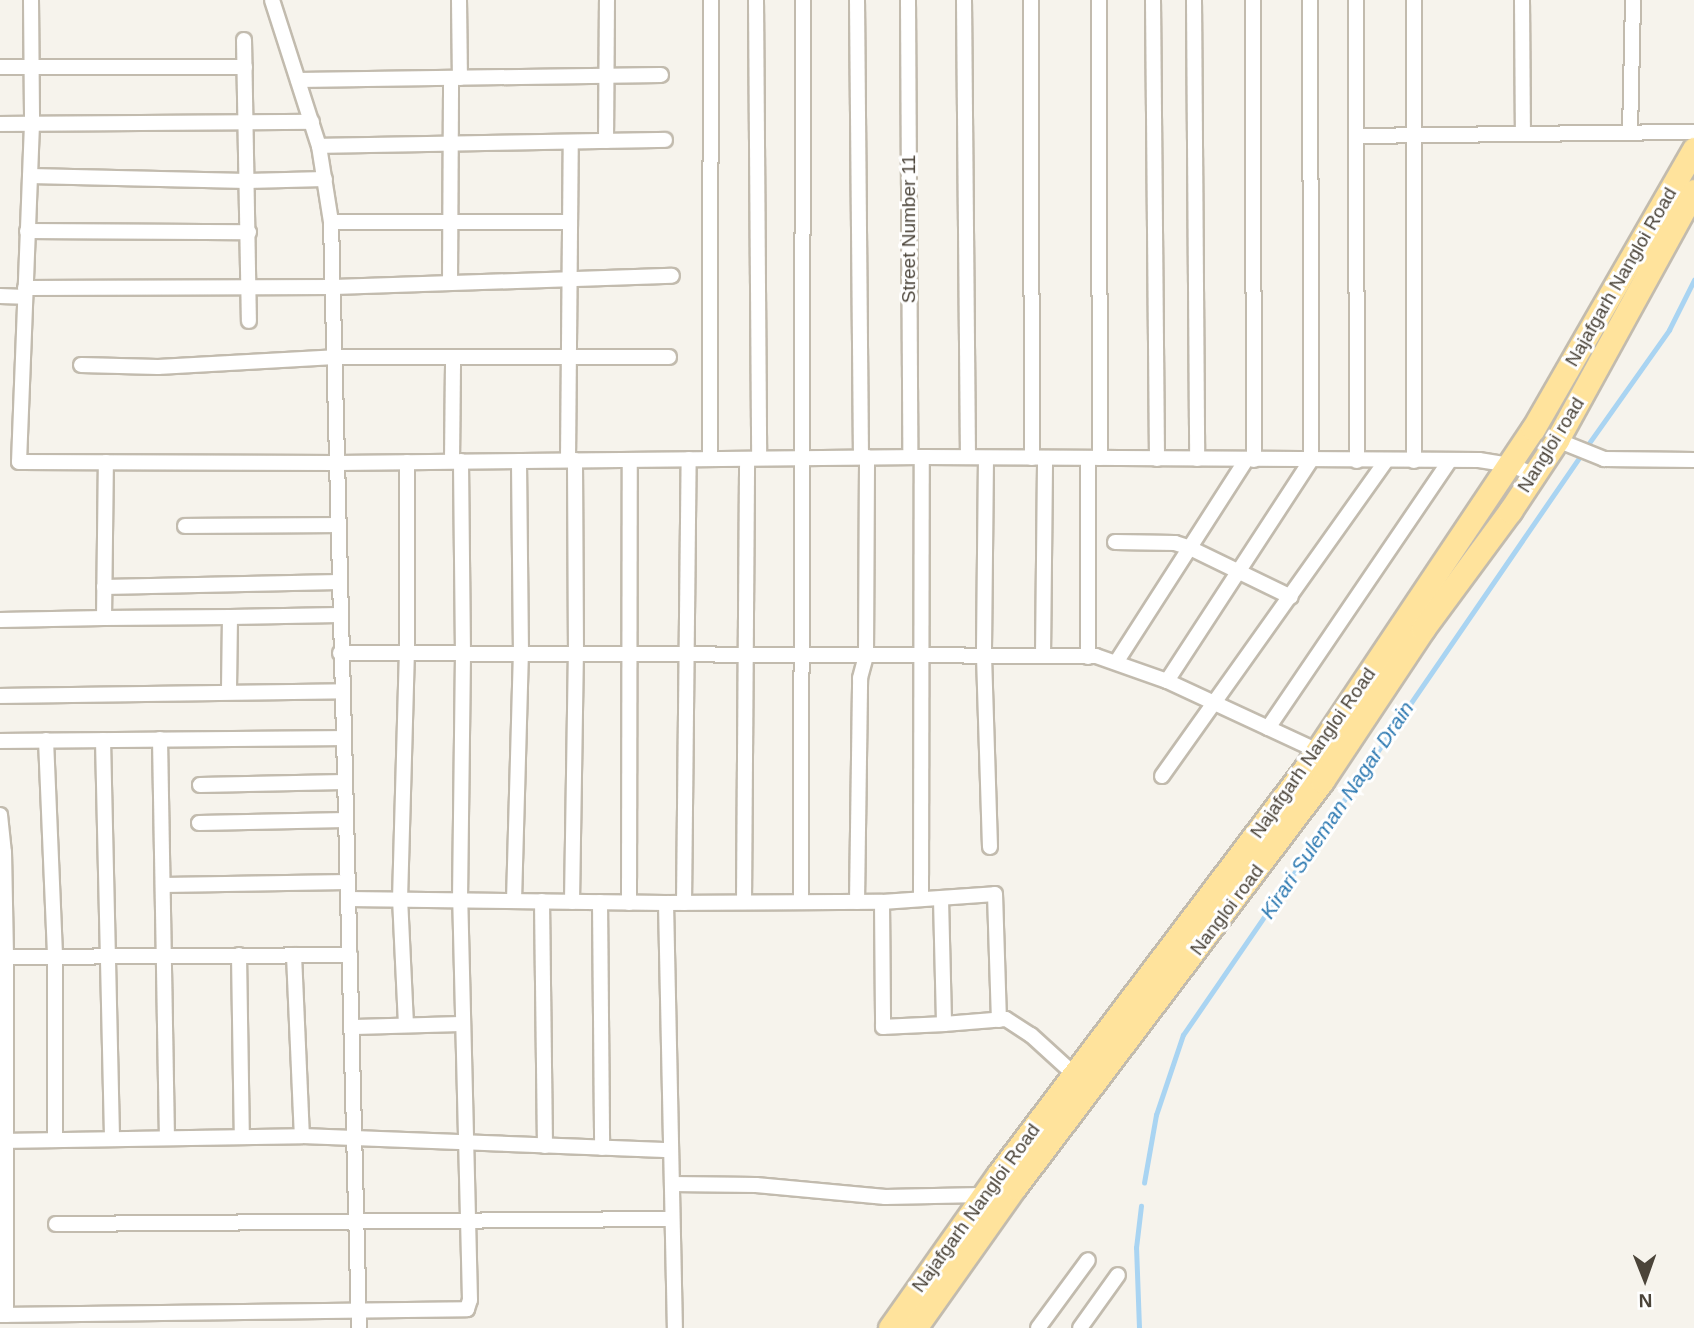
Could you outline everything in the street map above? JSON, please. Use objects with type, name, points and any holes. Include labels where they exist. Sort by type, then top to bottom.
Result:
[{"type":"main road","name":"Najafgarh Nangloi Road","points":[[890,1328],[983,1195],[1318,751],[1510,465],[1694,149]]},
{"type":"main road","name":"Nangloi road","points":[[915,1328],[1015,1187],[1322,781],[1423,629],[1510,511],[1557,440],[1694,191]]},
{"type":"street","points":[[31,0],[32,124],[19,462],[337,463],[864,457],[1449,462],[1479,460],[1510,465],[1534,474]]},
{"type":"street","points":[[272,0],[319,146],[331,222],[338,582],[353,1027],[359,1328]]},
{"type":"street","points":[[450,283],[450,144],[459,0]]},
{"type":"street","points":[[606,141],[607,0]]},
{"type":"street","points":[[710,459],[711,0]]},
{"type":"street","points":[[744,902],[745,655],[753,458],[755,0]]},
{"type":"street","points":[[801,902],[803,0]]},
{"type":"street","points":[[857,0],[866,655],[860,678],[857,902]]},
{"type":"street","name":"Street Number 11","points":[[908,0],[916,457],[923,656],[921,897]]},
{"type":"street","points":[[964,0],[968,457]]},
{"type":"street","points":[[1031,0],[1043,656]]},
{"type":"street","points":[[1088,657],[1094,458],[1099,0]]},
{"type":"street","points":[[1153,0],[1157,459]]},
{"type":"street","points":[[1194,0],[1198,459]]},
{"type":"street","points":[[1117,661],[1250,460],[1253,0]]},
{"type":"street","points":[[1167,681],[1311,460],[1310,0]]},
{"type":"street","points":[[1356,0],[1357,461]]},
{"type":"street","points":[[1414,0],[1414,461]]},
{"type":"street","points":[[1522,0],[1523,134]]},
{"type":"street","points":[[1630,133],[1633,0]]},
{"type":"street","points":[[244,40],[249,321]]},
{"type":"street","points":[[0,67],[245,67]]},
{"type":"street","points":[[298,80],[661,75]]},
{"type":"street","points":[[0,124],[312,122]]},
{"type":"street","points":[[1356,136],[1694,132]]},
{"type":"street","points":[[319,146],[665,140]]},
{"type":"street","points":[[570,142],[571,460],[576,654],[572,902]]},
{"type":"street","points":[[30,176],[247,181],[325,179]]},
{"type":"street","points":[[331,222],[569,222]]},
{"type":"street","points":[[27,231],[248,232]]},
{"type":"street","points":[[0,296],[25,292],[334,287],[672,276]]},
{"type":"street","points":[[81,366],[158,367],[335,357],[669,357]]},
{"type":"street","points":[[0,815],[4,852],[3,1315],[459,1312],[467,1309],[470,1300],[460,900],[463,654],[453,358]]},
{"type":"street","points":[[1557,440],[1604,459],[1694,460]]},
{"type":"street","points":[[986,457],[984,656],[990,847]]},
{"type":"street","points":[[684,903],[688,459]]},
{"type":"street","points":[[629,902],[630,460]]},
{"type":"street","points":[[514,901],[521,654],[519,461]]},
{"type":"street","points":[[1162,776],[1216,704],[1386,461]]},
{"type":"street","points":[[104,618],[106,462]]},
{"type":"street","points":[[406,1025],[400,900],[407,654],[407,462]]},
{"type":"street","points":[[1268,728],[1449,462]]},
{"type":"street","points":[[185,526],[338,525]]},
{"type":"street","points":[[1115,542],[1175,543],[1291,597]]},
{"type":"street","points":[[104,587],[338,582]]},
{"type":"street","points":[[0,620],[339,615]]},
{"type":"street","points":[[229,692],[230,617]]},
{"type":"street","points":[[340,653],[1088,657],[1117,661],[1167,681],[1318,751]]},
{"type":"street","points":[[0,696],[341,691]]},
{"type":"street","points":[[0,741],[343,738]]},
{"type":"street","points":[[160,739],[166,955],[167,1138]]},
{"type":"street","points":[[46,740],[55,956],[55,1140]]},
{"type":"street","points":[[103,740],[112,1139]]},
{"type":"street","points":[[200,785],[344,782]]},
{"type":"street","points":[[199,823],[346,820]]},
{"type":"street","points":[[164,886],[348,882]]},
{"type":"street","points":[[348,899],[666,903],[882,902],[921,897],[941,899],[995,894],[999,1020]]},
{"type":"street","points":[[941,899],[944,1024]]},
{"type":"street","points":[[542,901],[545,1146]]},
{"type":"street","points":[[600,902],[602,1148]]},
{"type":"street","points":[[882,902],[883,1027],[1006,1019],[1031,1035],[1075,1075]]},
{"type":"street","points":[[666,903],[675,1328]]},
{"type":"street","points":[[239,955],[242,1137]]},
{"type":"street","points":[[294,955],[302,1136]]},
{"type":"street","points":[[3,957],[350,955]]},
{"type":"street","points":[[353,1027],[463,1024]]},
{"type":"street","points":[[4,1140],[302,1136],[671,1150]]},
{"type":"street","points":[[672,1184],[756,1185],[885,1197],[983,1195]]},
{"type":"street","points":[[55,1224],[672,1219]]},
{"type":"street","points":[[1038,1328],[1088,1260]]},
{"type":"street","points":[[1080,1328],[1118,1275]]},
{"type":"waterway","name":"Kirari Suleman Nagar Drain","points":[[1587,446],[1669,330],[1694,280]]},
{"type":"waterway","name":"Kirari Suleman Nagar Drain","points":[[1144,1183],[1156,1115],[1183,1035],[1579,458]]},
{"type":"waterway","name":"Kirari Suleman Nagar Drain","points":[[1139,1328],[1136,1248],[1141,1206]]}]
